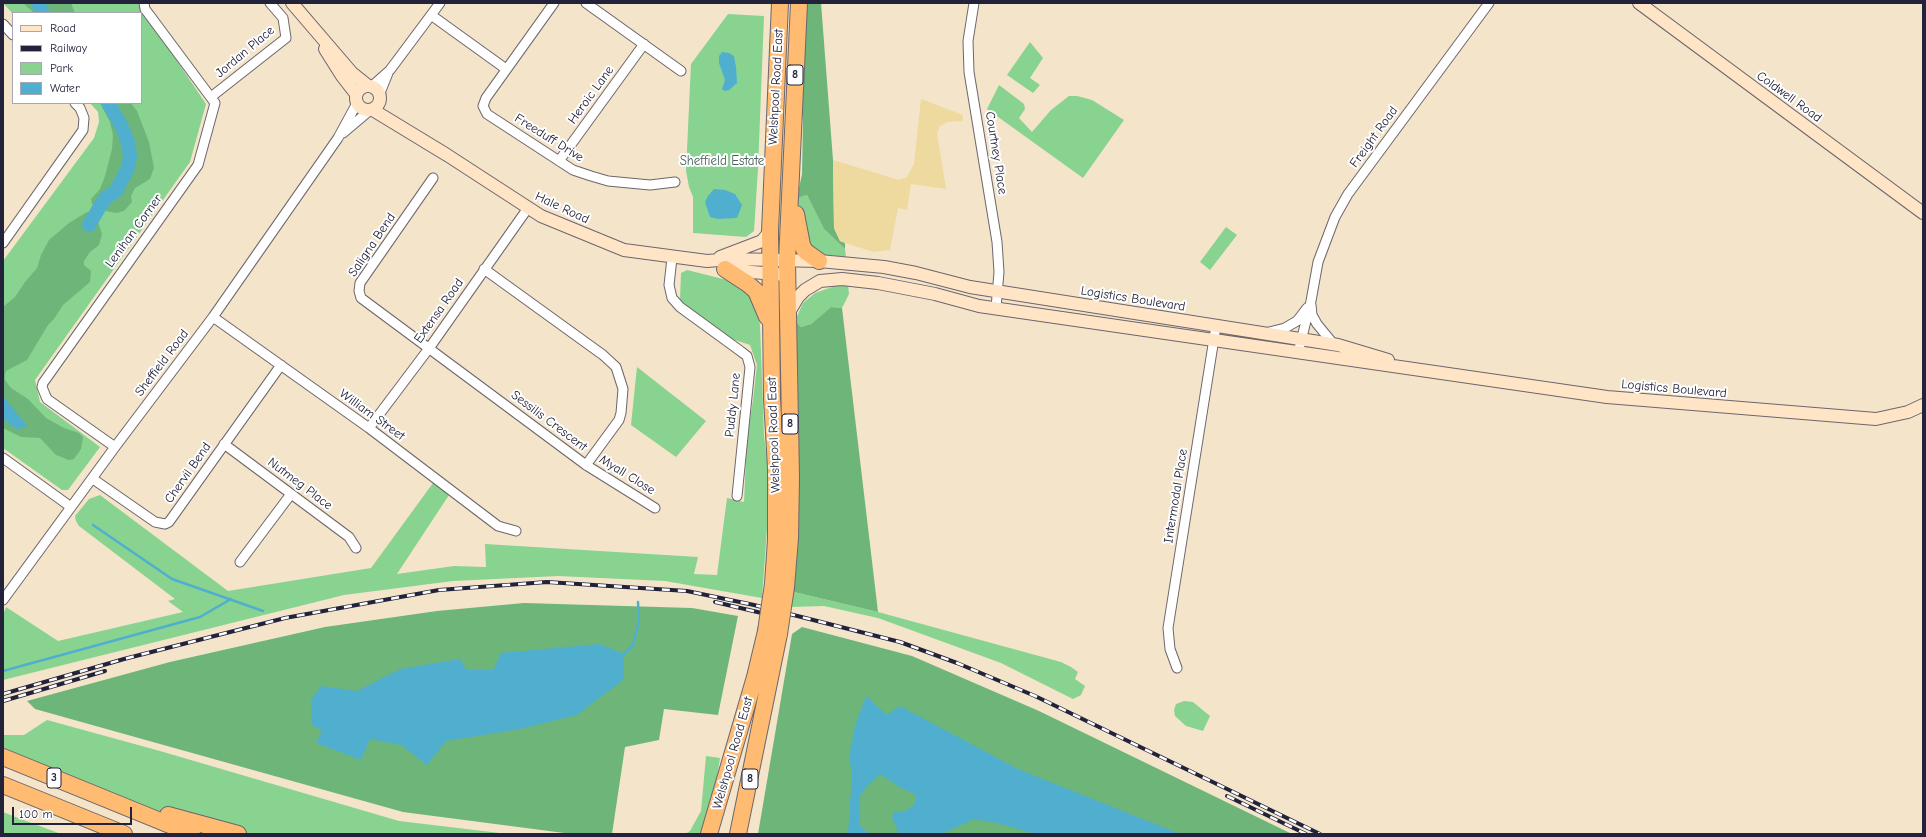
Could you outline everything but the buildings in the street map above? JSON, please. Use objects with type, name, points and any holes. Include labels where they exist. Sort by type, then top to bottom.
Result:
[{"type":"highway","name":"Welshpool Road East","points":[[780,3],[770,231],[772,399],[776,468],[776,539],[780,585]]},
{"type":"highway","name":"Welshpool Road East","points":[[738,834],[780,585],[790,538],[791,477],[787,268],[799,3]]},
{"type":"highway","name":"8","points":[[794,102],[800,122],[796,216],[802,245],[805,251],[819,261]]},
{"type":"highway","points":[[715,264],[748,284],[756,292],[771,330]]},
{"type":"highway","name":"Welshpool Road East","points":[[709,834],[755,677],[773,632]]},
{"type":"highway","name":"3","points":[[3,757],[192,834]]},
{"type":"highway","name":"3","points":[[3,785],[124,834]]},
{"type":"highway","points":[[99,796],[238,834]]},
{"type":"street","points":[[144,3],[145,9],[211,97]]},
{"type":"street","name":"Jordan Place","points":[[211,97],[286,38],[283,18],[270,3]]},
{"type":"street","name":"Hale Road","points":[[292,3],[336,52],[374,98],[401,125],[541,216],[624,250],[672,258],[715,264],[770,268],[787,268],[819,261]]},
{"type":"street","name":"Sheffield Road","points":[[3,600],[115,447],[213,317],[338,138],[374,98],[390,70],[440,3]]},
{"type":"street","points":[[431,15],[506,69],[554,3]]},
{"type":"street","points":[[586,3],[681,71]]},
{"type":"street","name":"Courtney Place","points":[[974,3],[968,41],[969,72],[997,242],[999,272],[996,308]]},
{"type":"street","name":"Freight Road","points":[[1298,353],[1300,339],[1311,301],[1318,262],[1334,217],[1348,194],[1489,3]]},
{"type":"street","name":"Coldwell Road","points":[[1639,3],[1923,213]]},
{"type":"street","name":"Hale Road","points":[[300,13],[357,99]]},
{"type":"street","points":[[3,24],[12,34]]},
{"type":"street","name":"Heroic Lane","points":[[559,161],[644,44]]},
{"type":"street","name":"Freeduff Drive","points":[[506,69],[486,98],[484,106],[487,114],[573,170],[608,181],[650,185],[675,182]]},
{"type":"street","points":[[359,90],[374,98],[362,109],[357,99],[359,90]]},
{"type":"street","name":"Lenihan Corner","points":[[115,447],[47,399],[42,383],[198,164],[215,103],[211,97]]},
{"type":"street","name":"Sheffield Road","points":[[338,138],[357,99]]},
{"type":"street","points":[[4,237],[83,130],[84,118],[80,108],[76,104]]},
{"type":"street","name":"Saligna Bend","points":[[430,347],[364,301],[360,295],[359,287],[362,278],[434,178]]},
{"type":"street","name":"Extensa Road","points":[[369,428],[430,347],[528,208]]},
{"type":"street","points":[[715,264],[732,251],[762,240],[770,231]]},
{"type":"street","name":"Puddy Lane","points":[[672,258],[668,285],[672,298],[680,307],[747,356],[750,367],[737,496]]},
{"type":"street","name":"Logistics Boulevard","points":[[819,261],[902,270],[970,287],[1336,344],[1423,370]]},
{"type":"street","name":"Sessilis Crescent","points":[[430,347],[586,465],[619,420],[623,389],[616,367],[603,355],[484,269]]},
{"type":"street","name":"Logistics Boulevard","points":[[787,316],[792,306],[805,290],[820,281],[842,279],[878,283],[935,294],[979,306],[1607,397],[1862,419],[1889,417],[1908,412],[1923,405]]},
{"type":"street","name":"Freight Road","points":[[1255,332],[1270,332],[1285,328],[1297,321],[1311,301]]},
{"type":"street","name":"Freight Road","points":[[1311,301],[1312,315],[1317,324],[1331,341],[1336,344]]},
{"type":"street","name":"William Street","points":[[213,317],[369,428],[498,526],[516,531]]},
{"type":"street","name":"Intermodal Place","points":[[1176,668],[1170,649],[1168,628],[1216,326]]},
{"type":"street","name":"Chervil Bend","points":[[93,479],[155,522],[164,524],[169,522],[281,365]]},
{"type":"street","name":"Nutmeg Place","points":[[224,444],[352,539],[356,548]]},
{"type":"street","points":[[3,458],[71,507]]},
{"type":"street","name":"Myall Close","points":[[586,465],[655,508]]},
{"type":"street","points":[[240,562],[292,494]]},
{"type":"green space","points":[[3,3],[138,3],[206,104],[190,162],[35,380],[40,402],[100,447],[68,490],[62,490],[3,448],[3,261],[94,138],[99,122],[98,112],[91,104],[142,104],[142,12],[12,13]]},
{"type":"green space","points":[[23,3],[71,3],[75,12],[33,12]]},
{"type":"green space","points":[[806,3],[821,3],[833,160],[834,228],[840,241],[845,243],[845,249],[824,229],[807,195],[797,198],[802,174],[803,120],[798,91]]},
{"type":"green space","name":"Sheffield Estate","points":[[728,14],[764,16],[754,231],[746,237],[693,233],[693,197],[689,187],[686,171],[691,64]]},
{"type":"green space","points":[[1030,42],[1043,58],[1030,78],[1040,85],[1033,93],[1007,75]]},
{"type":"green space","points":[[999,85],[1024,104],[1025,109],[1019,118],[1032,132],[1051,110],[1069,96],[1077,96],[1092,100],[1124,120],[1083,178],[987,109]]},
{"type":"green space","points":[[101,104],[132,104],[137,111],[149,142],[154,168],[150,179],[135,188],[131,196],[132,202],[124,211],[116,213],[96,209],[92,204],[91,199],[100,189],[112,149],[113,135],[110,122]]},
{"type":"green space","points":[[807,195],[824,229],[845,249],[846,257],[818,254],[809,248],[802,232],[797,198]]},
{"type":"green space","points":[[87,212],[91,212],[96,216],[102,234],[99,245],[90,252],[84,261],[84,265],[91,271],[90,282],[63,305],[48,325],[27,360],[6,371],[5,375],[5,380],[11,388],[28,399],[46,418],[64,428],[79,433],[83,437],[81,449],[74,459],[69,460],[56,455],[40,438],[21,437],[3,428],[3,307],[15,297],[37,268],[41,255],[49,240],[69,223]]},
{"type":"green space","points":[[1226,227],[1237,235],[1210,270],[1200,262]]},
{"type":"green space","points":[[687,270],[731,281],[754,300],[760,325],[764,435],[770,487],[762,598],[665,581],[558,576],[453,581],[344,595],[3,680],[3,615],[6,607],[58,641],[183,612],[168,601],[175,599],[79,526],[75,516],[89,499],[100,495],[228,591],[371,568],[433,483],[449,495],[397,574],[454,566],[486,567],[485,544],[698,557],[694,574],[717,575],[727,498],[744,502],[747,438],[757,365],[750,345],[729,338],[687,308],[680,300],[681,273]]},
{"type":"green space","points":[[848,285],[849,294],[842,308],[831,307],[811,324],[801,327],[795,321],[803,303],[815,293],[835,286]]},
{"type":"green space","points":[[831,307],[842,308],[878,612],[794,592],[792,375],[795,321],[801,327],[811,324]]},
{"type":"green space","points":[[637,367],[706,421],[676,457],[631,425]]},
{"type":"green space","points":[[794,592],[878,612],[1061,662],[1078,672],[1075,679],[1085,686],[1081,695],[1073,699],[1001,663],[878,618],[824,606],[791,607]]},
{"type":"green space","points":[[524,603],[692,608],[738,616],[718,715],[664,709],[659,740],[625,747],[612,834],[572,834],[403,812],[35,709],[27,701],[170,662],[325,627],[437,611]]},
{"type":"green space","points":[[802,627],[912,656],[1039,711],[1292,834],[758,834],[792,634]]},
{"type":"green space","points":[[1184,701],[1193,702],[1210,716],[1203,731],[1186,726],[1175,716],[1174,710],[1176,704]]},
{"type":"green space","points":[[47,720],[160,751],[399,821],[508,834],[238,834],[99,796],[3,757],[3,735],[24,735]]},
{"type":"green space","points":[[706,756],[720,758],[708,834],[685,834],[690,831],[701,811]]},
{"type":"green space","points":[[3,812],[13,816],[61,834],[3,834]]},
{"type":"sand","points":[[921,99],[963,115],[963,121],[948,122],[940,126],[937,133],[946,189],[911,184],[907,210],[898,208],[890,250],[873,252],[840,241],[834,228],[833,160],[899,180],[907,177],[914,164]]},
{"type":"water","points":[[722,52],[729,53],[734,56],[736,67],[737,83],[729,90],[725,91],[722,89],[725,80],[719,63],[719,56]]},
{"type":"water","points":[[714,189],[725,190],[735,194],[742,205],[737,218],[718,219],[710,217],[705,202]]},
{"type":"water","points":[[3,396],[28,427],[16,429],[3,419]]},
{"type":"water","points":[[599,644],[624,654],[624,679],[577,715],[520,729],[446,741],[427,765],[401,745],[370,739],[361,760],[316,743],[322,731],[311,724],[311,700],[321,686],[357,691],[400,669],[460,659],[467,670],[493,670],[501,653]]},
{"type":"water","points":[[866,696],[887,715],[900,706],[1018,769],[1180,834],[1036,834],[997,823],[974,819],[942,834],[899,834],[892,817],[895,811],[903,812],[913,806],[916,798],[915,794],[901,788],[880,774],[866,787],[860,796],[859,820],[861,827],[869,834],[848,834],[852,774],[849,756],[855,726]]},
{"type":"waterway","points":[[38,3],[42,12]]},
{"type":"waterway","points":[[89,225],[102,203],[107,197],[116,191],[128,168],[130,156],[128,142],[121,125],[109,104]]},
{"type":"waterway","points":[[93,525],[172,579],[263,611]]},
{"type":"waterway","points":[[3,671],[200,617],[231,599]]},
{"type":"waterway","points":[[624,654],[633,645],[639,621],[638,602]]},
{"type":"railway","points":[[3,694],[124,659],[285,618],[439,590],[547,582],[687,591],[754,605],[900,642],[957,663],[1035,696],[1320,834]]},
{"type":"railway","points":[[715,602],[787,619]]},
{"type":"railway","points":[[3,701],[105,671]]},
{"type":"railway","points":[[1227,796],[1306,834]]}]
